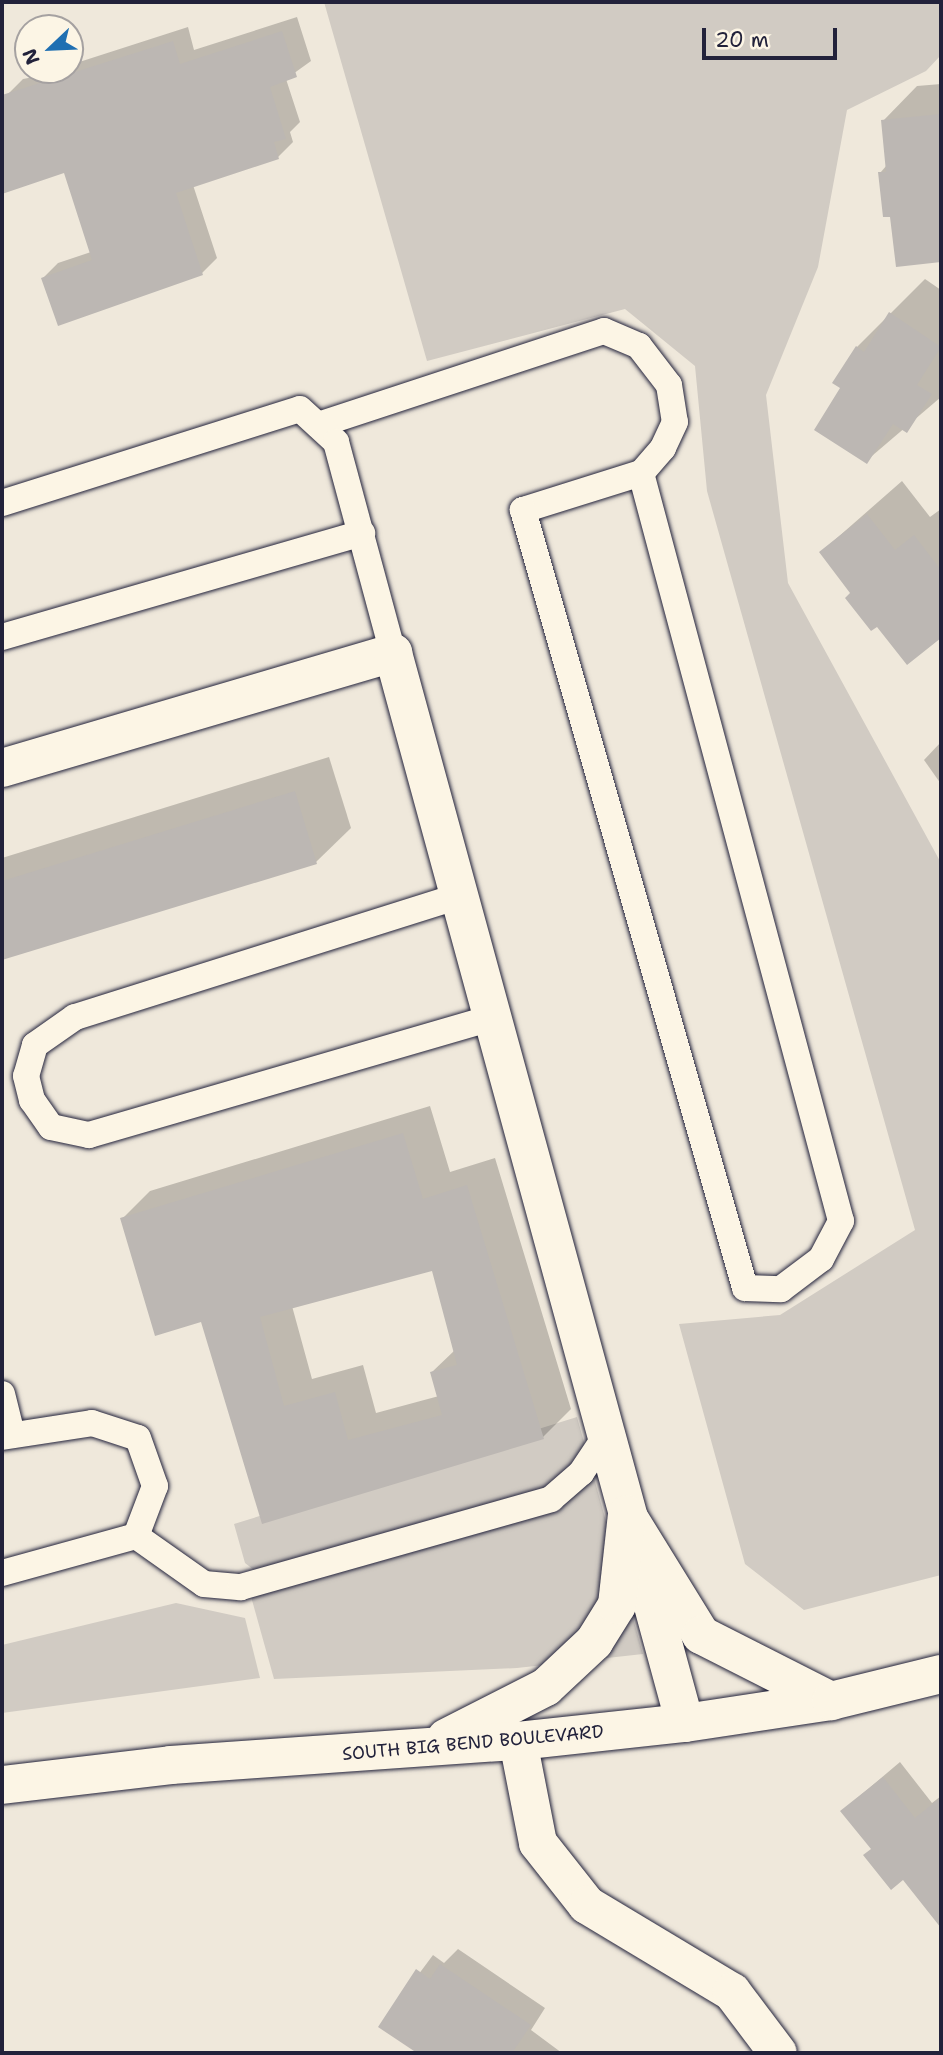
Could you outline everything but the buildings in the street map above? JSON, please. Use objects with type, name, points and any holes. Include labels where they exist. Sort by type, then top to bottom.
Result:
[{"type":"street","points":[[2,768],[393,653],[685,1723]]},
{"type":"street","points":[[627,1515],[701,1635],[831,1702]]},
{"type":"street","points":[[426,1748],[546,1687],[594,1642],[617,1605],[627,1515]]},
{"type":"street","name":"SOUTH BIG BEND BOULEVARD","points":[[2,1785],[171,1765],[518,1741],[685,1723],[831,1702],[941,1674]]},
{"type":"street","points":[[518,1741],[537,1843],[587,1905],[732,1992],[778,2053]]},
{"type":"lane","points":[[318,425],[604,331],[639,346],[669,385],[675,422],[663,448],[641,473],[523,510],[745,1288],[781,1289],[821,1259],[841,1221],[641,473]]},
{"type":"lane","points":[[2,503],[300,409],[336,442],[393,653]]},
{"type":"lane","points":[[2,637],[362,533]]},
{"type":"lane","points":[[459,896],[75,1017],[35,1045],[26,1076],[32,1100],[51,1127],[89,1135],[493,1018]]},
{"type":"lane","points":[[2,1394],[7,1435],[92,1423],[138,1438],[155,1486],[136,1536]]},
{"type":"lane","points":[[136,1536],[204,1584],[241,1587],[551,1499],[581,1474],[605,1437]]},
{"type":"lane","points":[[2,1573],[136,1536]]},
{"type":"shaded area","points":[[324,2],[941,2],[941,55],[926,71],[847,110],[818,267],[766,395],[788,583],[941,863],[941,1575],[804,1610],[745,1564],[679,1324],[780,1315],[915,1230],[707,491],[695,366],[625,309],[427,361]]},
{"type":"shaded area","points":[[577,1417],[643,1654],[517,1668],[274,1679],[250,1593],[254,1570],[245,1563],[234,1524]]},
{"type":"shaded area","points":[[176,1603],[245,1618],[260,1678],[2,1713],[2,1645]]}]
